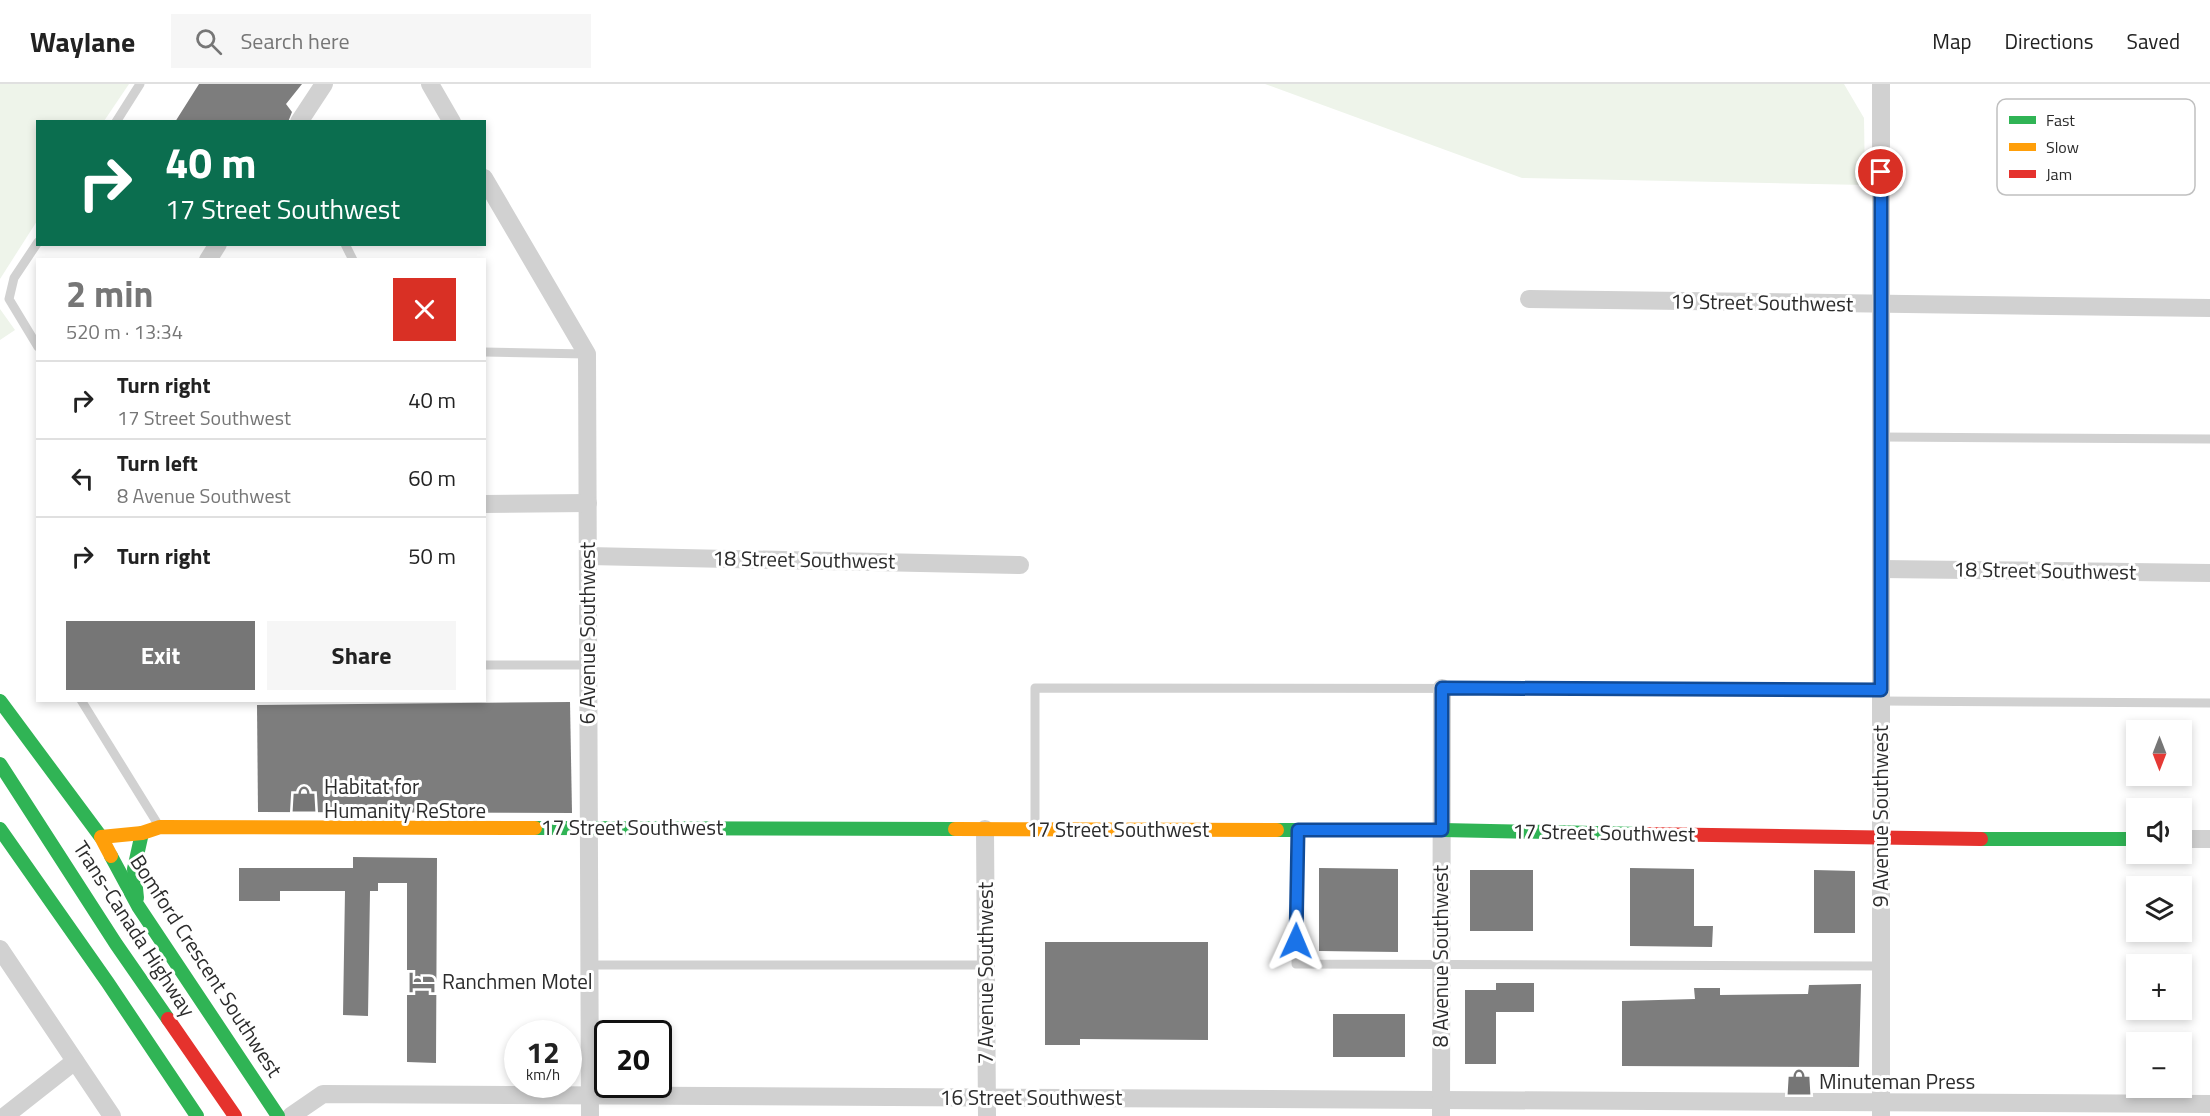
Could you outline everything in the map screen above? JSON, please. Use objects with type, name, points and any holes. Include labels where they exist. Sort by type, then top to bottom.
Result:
[{"type":"main road","name":"Bomford Crescent Southwest","points":[[0,700],[101,837],[138,906],[278,1116]]},
{"type":"main road","name":"Trans-Canada Highway","points":[[0,764],[116,944],[235,1116]]},
{"type":"main road","name":"17 Street Southwest","points":[[101,837],[142,833],[160,828],[589,828],[1442,830],[1882,839],[2126,839]]},
{"type":"main road","points":[[0,829],[108,983],[197,1116]]},
{"type":"main road","points":[[138,906],[134,869],[142,833]]},
{"type":"street","points":[[300,120],[324,84]]},
{"type":"street","points":[[430,84],[451,120]]},
{"type":"street","name":"9 Avenue Southwest","points":[[1881,84],[1881,1109]]},
{"type":"street","name":"6 Avenue Southwest","points":[[486,181],[587,354],[590,1116]]},
{"type":"street","name":"19 Street Southwest","points":[[1529,300],[2210,308]]},
{"type":"street","points":[[486,504],[588,503]]},
{"type":"street","name":"18 Street Southwest","points":[[588,556],[1020,565]]},
{"type":"street","name":"18 Street Southwest","points":[[1881,569],[2210,573]]},
{"type":"street","name":"8 Avenue Southwest","points":[[1441,1108],[1442,688]]},
{"type":"street","name":"7 Avenue Southwest","points":[[985,829],[987,1107]]},
{"type":"street","points":[[2192,839],[2210,839]]},
{"type":"street","points":[[0,949],[112,1116]]},
{"type":"street","points":[[5,1116],[75,1061]]},
{"type":"street","name":"16 Street Southwest","points":[[291,1116],[322,1094],[590,1096],[987,1107],[1881,1109],[2210,1104]]},
{"type":"lane","points":[[117,120],[140,84]]},
{"type":"lane","points":[[36,245],[14,278],[9,300],[36,344]]},
{"type":"lane","points":[[486,352],[587,354]]},
{"type":"lane","points":[[1881,437],[2210,439]]},
{"type":"lane","points":[[486,665],[588,665]]},
{"type":"lane","points":[[1035,830],[1035,688],[1442,688],[2210,703]]},
{"type":"lane","name":"Bomford Crescent Southwest","points":[[82,702],[160,828]]},
{"type":"lane","points":[[1298,830],[1296,964],[1881,966]]},
{"type":"lane","points":[[590,966],[986,966]]},
{"type":"shaded area","points":[[0,84],[129,84],[105,120],[36,120],[36,223],[0,279]]},
{"type":"shaded area","points":[[1265,84],[1844,84],[1864,118],[1865,185],[1522,178]]},
{"type":"shaded area","points":[[0,309],[15,330],[0,340]]},
{"type":"building","points":[[199,84],[302,84],[286,104],[292,112],[289,120],[176,120]]},
{"type":"building","points":[[570,702],[572,813],[258,812],[257,705]]},
{"type":"building","name":"Ranchmen Motel","points":[[353,857],[437,858],[436,1063],[407,1062],[407,883],[378,883],[378,891],[370,891],[368,1016],[343,1015],[345,891],[280,891],[280,901],[239,901],[239,868],[353,868]]},
{"type":"building","points":[[1319,868],[1398,869],[1398,952],[1319,951]]},
{"type":"building","points":[[1630,868],[1694,869],[1694,926],[1713,926],[1712,947],[1630,946]]},
{"type":"building","points":[[1470,870],[1533,870],[1533,931],[1470,931]]},
{"type":"building","points":[[1814,870],[1855,871],[1855,933],[1814,933]]},
{"type":"building","points":[[1045,942],[1208,942],[1208,1040],[1080,1039],[1080,1045],[1045,1045]]},
{"type":"building","points":[[1496,983],[1534,983],[1534,1012],[1496,1012],[1496,1064],[1465,1064],[1465,990],[1496,990]]},
{"type":"building","points":[[1861,984],[1859,1067],[1622,1066],[1622,1001],[1695,999],[1694,988],[1720,988],[1720,995],[1808,994],[1809,985]]},
{"type":"building","points":[[1333,1014],[1405,1014],[1405,1057],[1333,1057]]},
{"type":"traffic: fast","points":[[0,701],[101,837]]},
{"type":"traffic: fast","points":[[0,764],[116,944],[168,1019]]},
{"type":"traffic: fast","points":[[535,828],[955,829]]},
{"type":"traffic: fast","points":[[0,829],[108,983],[197,1116]]},
{"type":"traffic: fast","points":[[1277,830],[1644,834]]},
{"type":"traffic: fast","points":[[137,898],[134,869],[142,833]]},
{"type":"traffic: fast","points":[[1981,839],[2126,839]]},
{"type":"traffic: fast","points":[[111,856],[138,906],[278,1116]]},
{"type":"traffic: slow","points":[[111,856],[101,837],[142,833],[160,827],[535,828]]},
{"type":"traffic: slow","points":[[955,829],[1277,830]]},
{"type":"traffic: jam","points":[[1644,834],[1981,839]]},
{"type":"traffic: jam","points":[[168,1019],[235,1116]]},
{"type":"place","name":"Habitat for Humanity ReStore","points":[[304,799]]},
{"type":"place","name":"Ranchmen Motel","points":[[422,982]]},
{"type":"place","name":"Minuteman Press","points":[[1799,1082]]},
{"type":"route","points":[[1296,941],[1298,830],[1442,830],[1442,688],[1881,690],[1881,172]]}]
